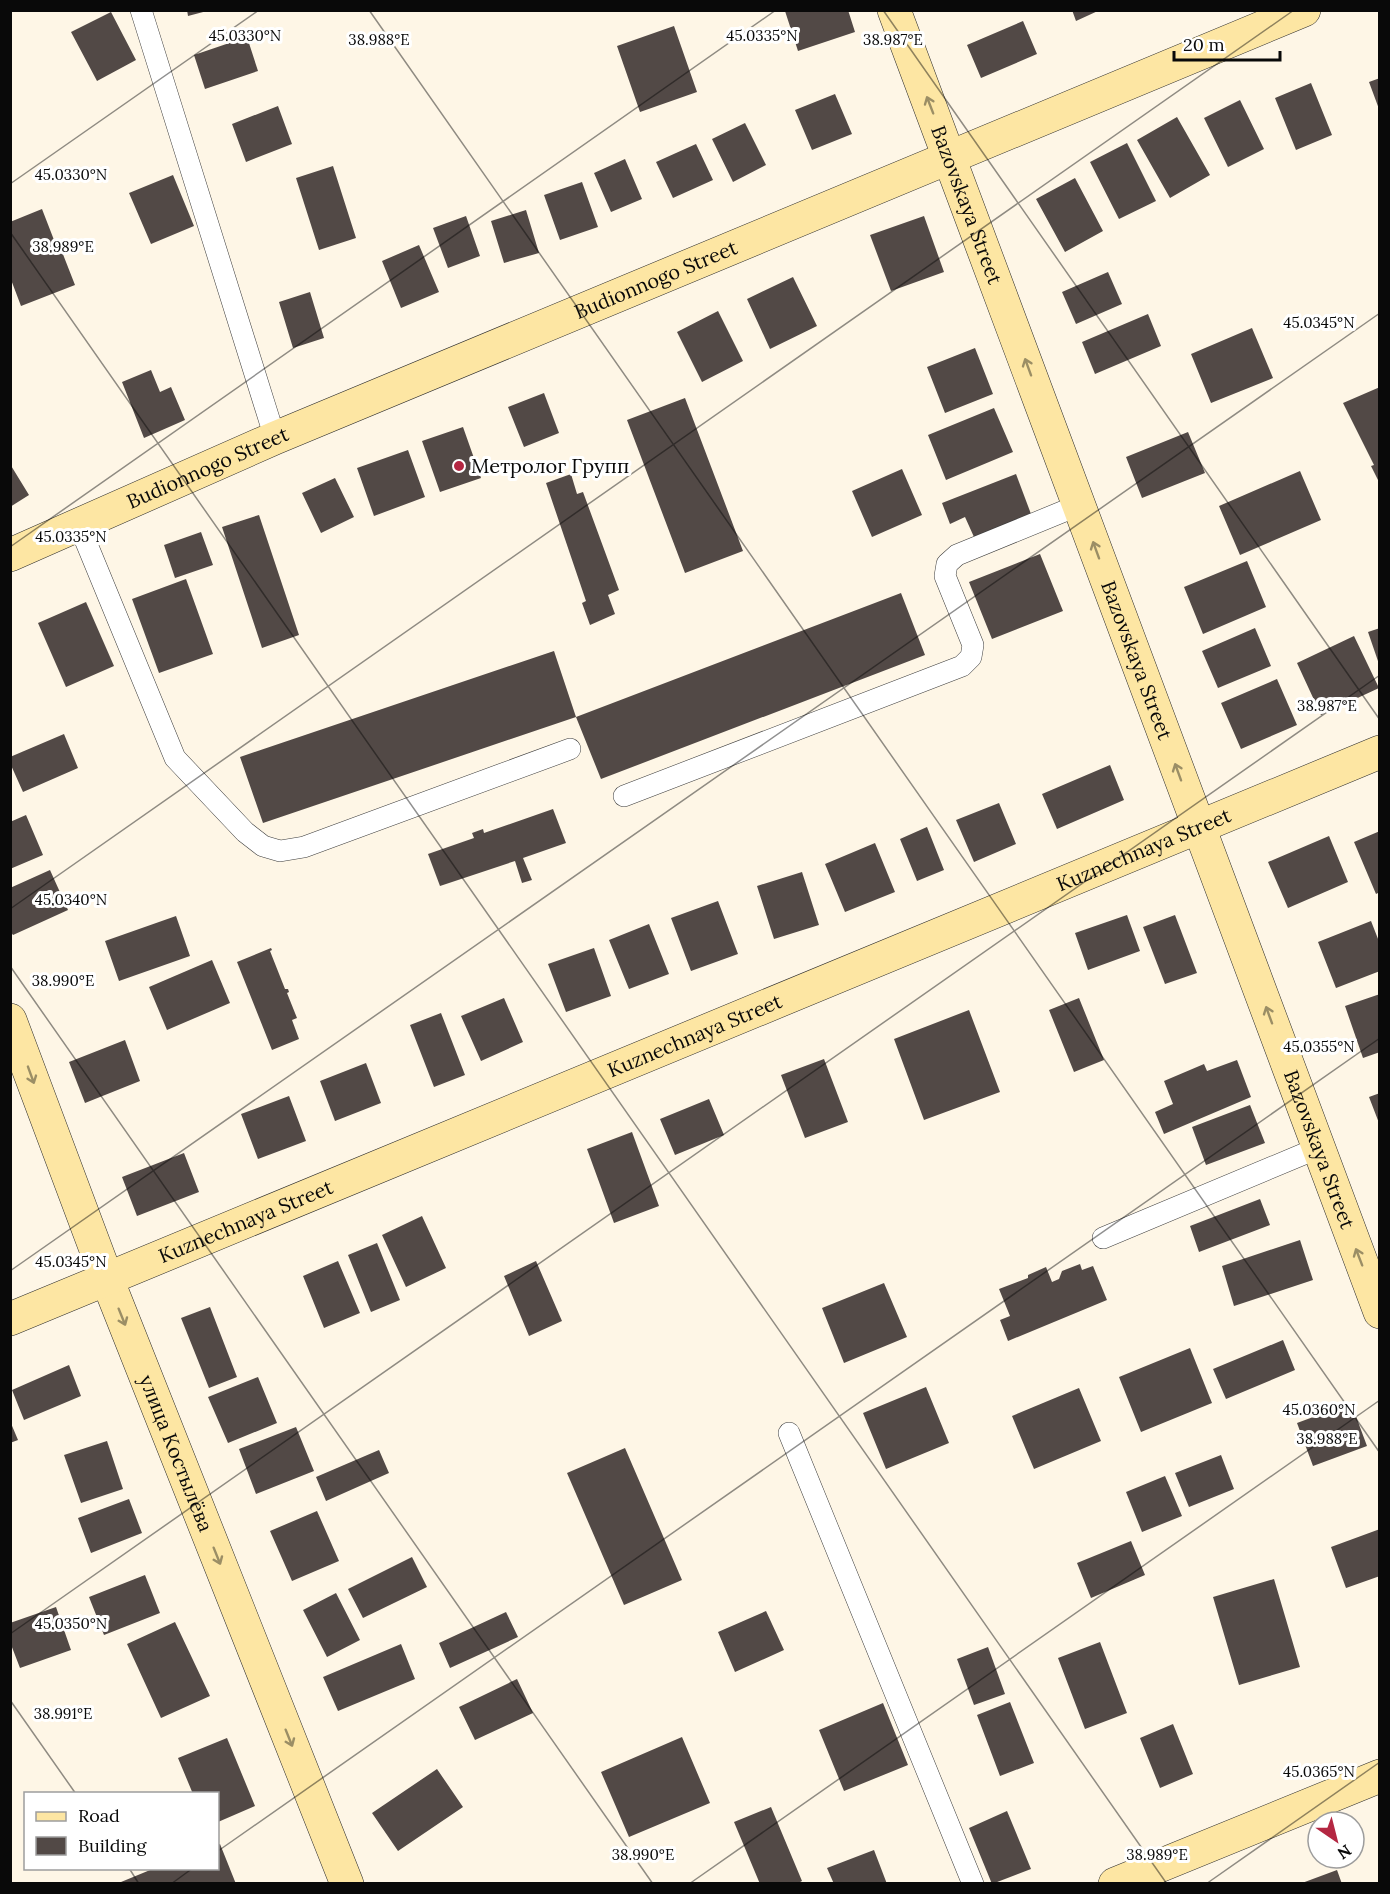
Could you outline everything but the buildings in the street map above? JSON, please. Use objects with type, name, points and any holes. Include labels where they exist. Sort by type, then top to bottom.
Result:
[{"type":"street","name":"Bazovskaya Street","points":[[894,10],[1380,1312]]},
{"type":"street","name":"Budionnogo Street","points":[[10,555],[275,438],[1304,10]]},
{"type":"street","name":"Kuznechnaya Street","points":[[10,1319],[1380,752]]},
{"type":"street","name":"улица Костылёва","points":[[10,1020],[107,1280],[347,1884]]},
{"type":"street","points":[[1115,1884],[1380,1776]]},
{"type":"lane","points":[[141,10],[275,438]]},
{"type":"lane","points":[[624,796],[962,666],[971,657],[973,645],[945,576],[947,564],[957,555],[1079,505]]},
{"type":"lane","points":[[79,525],[175,758],[245,832],[263,846],[280,851],[304,847],[570,749]]},
{"type":"lane","points":[[1103,1238],[1318,1148]]},
{"type":"lane","points":[[789,1433],[973,1884]]},
{"type":"place","name":"Метролог Групп","points":[[459,466]]}]
